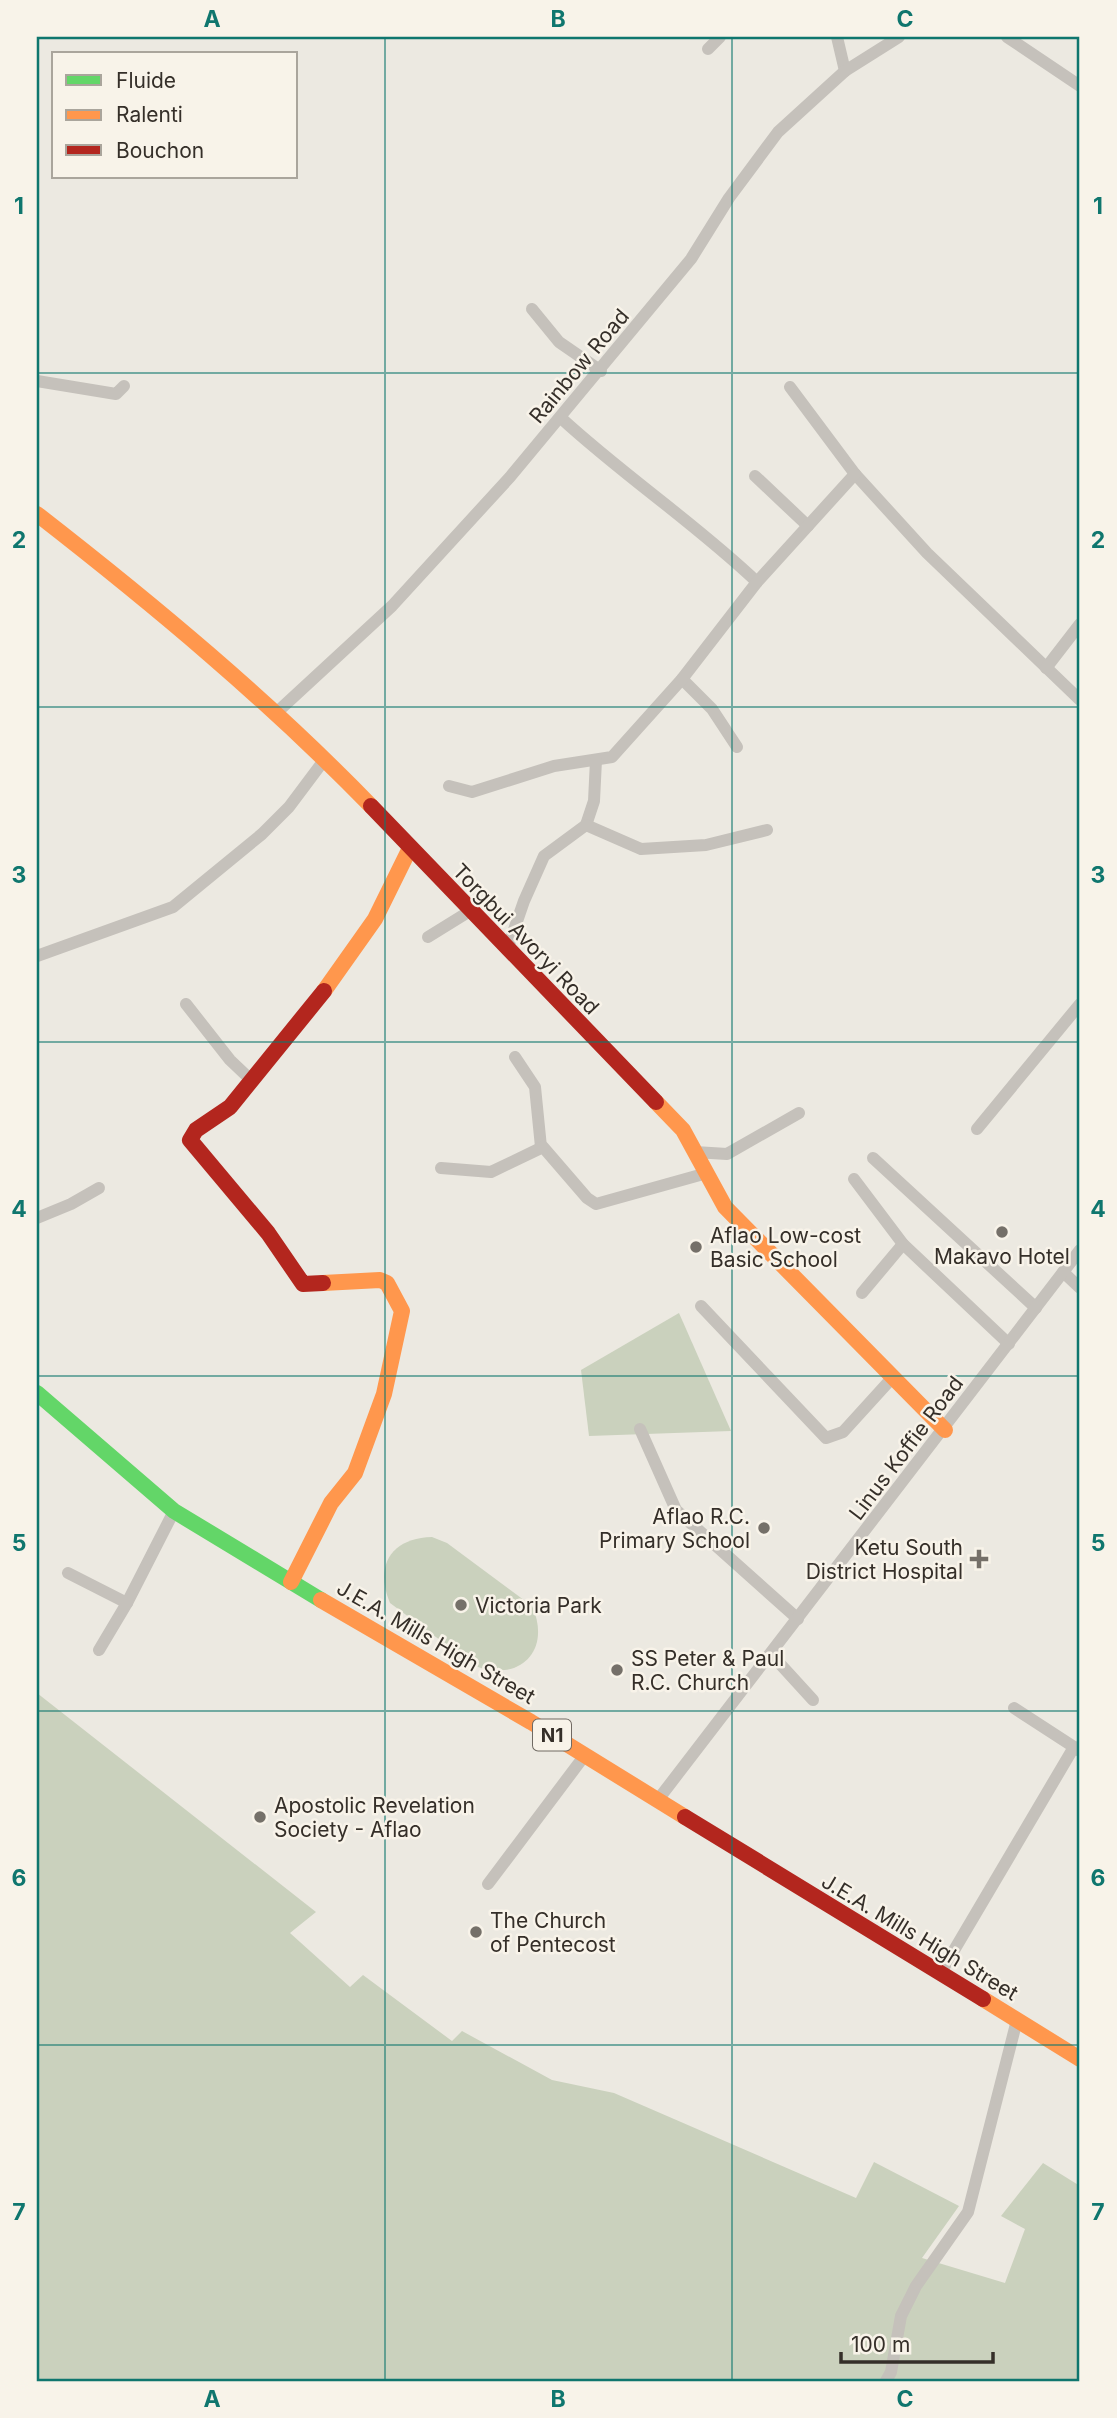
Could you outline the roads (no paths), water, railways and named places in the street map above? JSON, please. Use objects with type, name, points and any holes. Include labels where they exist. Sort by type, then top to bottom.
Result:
[{"type":"main road","name":"Torgbui Avoryi Road","points":[[37,514],[108,569],[325,759],[683,1130],[726,1207],[945,1430]]},
{"type":"main road","points":[[291,1582],[331,1503],[355,1473],[384,1394],[402,1311],[387,1283],[380,1280],[303,1284],[268,1233],[190,1140],[196,1130],[230,1107],[340,971],[375,919],[410,848]]},
{"type":"main road","name":"J.E.A. Mills High Street","points":[[37,1393],[174,1511],[585,1755],[1080,2059]]},
{"type":"street","points":[[708,48],[720,37]]},
{"type":"street","points":[[837,37],[845,71]]},
{"type":"street","name":"Rainbow Road","points":[[275,714],[392,607],[561,418],[691,259],[729,198],[778,132],[845,71],[899,37]]},
{"type":"street","points":[[1007,37],[1080,86]]},
{"type":"street","points":[[532,309],[559,342],[601,371]]},
{"type":"street","points":[[37,381],[106,394],[116,394],[124,386]]},
{"type":"street","points":[[790,387],[855,474],[926,553],[1080,700]]},
{"type":"street","points":[[561,418],[615,467],[672,507],[757,582]]},
{"type":"street","points":[[450,786],[472,792],[554,766],[611,757],[682,679],[757,582],[855,474]]},
{"type":"street","points":[[755,476],[808,526]]},
{"type":"street","points":[[1046,668],[1080,624]]},
{"type":"street","points":[[682,679],[712,709],[737,747]]},
{"type":"street","points":[[37,956],[173,907],[262,834],[289,807],[325,759]]},
{"type":"street","points":[[507,950],[524,901],[544,856],[586,825],[594,801],[596,760]]},
{"type":"street","points":[[586,825],[642,849],[706,845],[767,830]]},
{"type":"street","points":[[428,937],[470,911]]},
{"type":"street","points":[[186,1004],[230,1060],[250,1079]]},
{"type":"street","points":[[977,1129],[1080,1004]]},
{"type":"street","points":[[515,1057],[535,1087],[541,1147]]},
{"type":"street","points":[[695,1152],[727,1154],[799,1114]]},
{"type":"street","points":[[441,1168],[491,1172],[541,1147],[548,1150],[587,1198],[596,1203],[707,1173]]},
{"type":"street","points":[[873,1158],[1036,1308]]},
{"type":"street","points":[[854,1179],[903,1244],[1009,1344]]},
{"type":"street","points":[[37,1218],[71,1204],[99,1188]]},
{"type":"street","points":[[862,1293],[903,1244]]},
{"type":"street","name":"Linus Koffie Road","points":[[657,1801],[945,1430],[1080,1250]]},
{"type":"street","points":[[1063,1272],[1080,1288]]},
{"type":"street","points":[[701,1306],[826,1437],[843,1432],[893,1377]]},
{"type":"street","points":[[640,1429],[676,1510],[798,1619]]},
{"type":"street","points":[[99,1650],[128,1603],[174,1511]]},
{"type":"street","points":[[68,1573],[128,1603]]},
{"type":"street","points":[[771,1654],[813,1700]]},
{"type":"street","points":[[940,1974],[1077,1749],[1014,1708]]},
{"type":"street","points":[[488,1884],[585,1755]]},
{"type":"street","points":[[886,2381],[891,2372],[901,2316],[916,2286],[968,2211],[1017,2020]]},
{"type":"place","name":"Makavo Hotel","points":[[1002,1232]]},
{"type":"place","name":"Aflao Low-cost Basic School","points":[[696,1247]]},
{"type":"place","name":"Aflao R.C. Primary School","points":[[764,1528]]},
{"type":"place","name":"Ketu South District Hospital","points":[[979,1559]]},
{"type":"place","name":"Victoria Park","points":[[461,1605]]},
{"type":"place","name":"SS Peter & Paul R.C. Church","points":[[617,1670]]},
{"type":"place","name":"Apostolic Revelation Society - Aflao","points":[[260,1817]]},
{"type":"place","name":"The Church of Pentecost","points":[[476,1932]]}]
